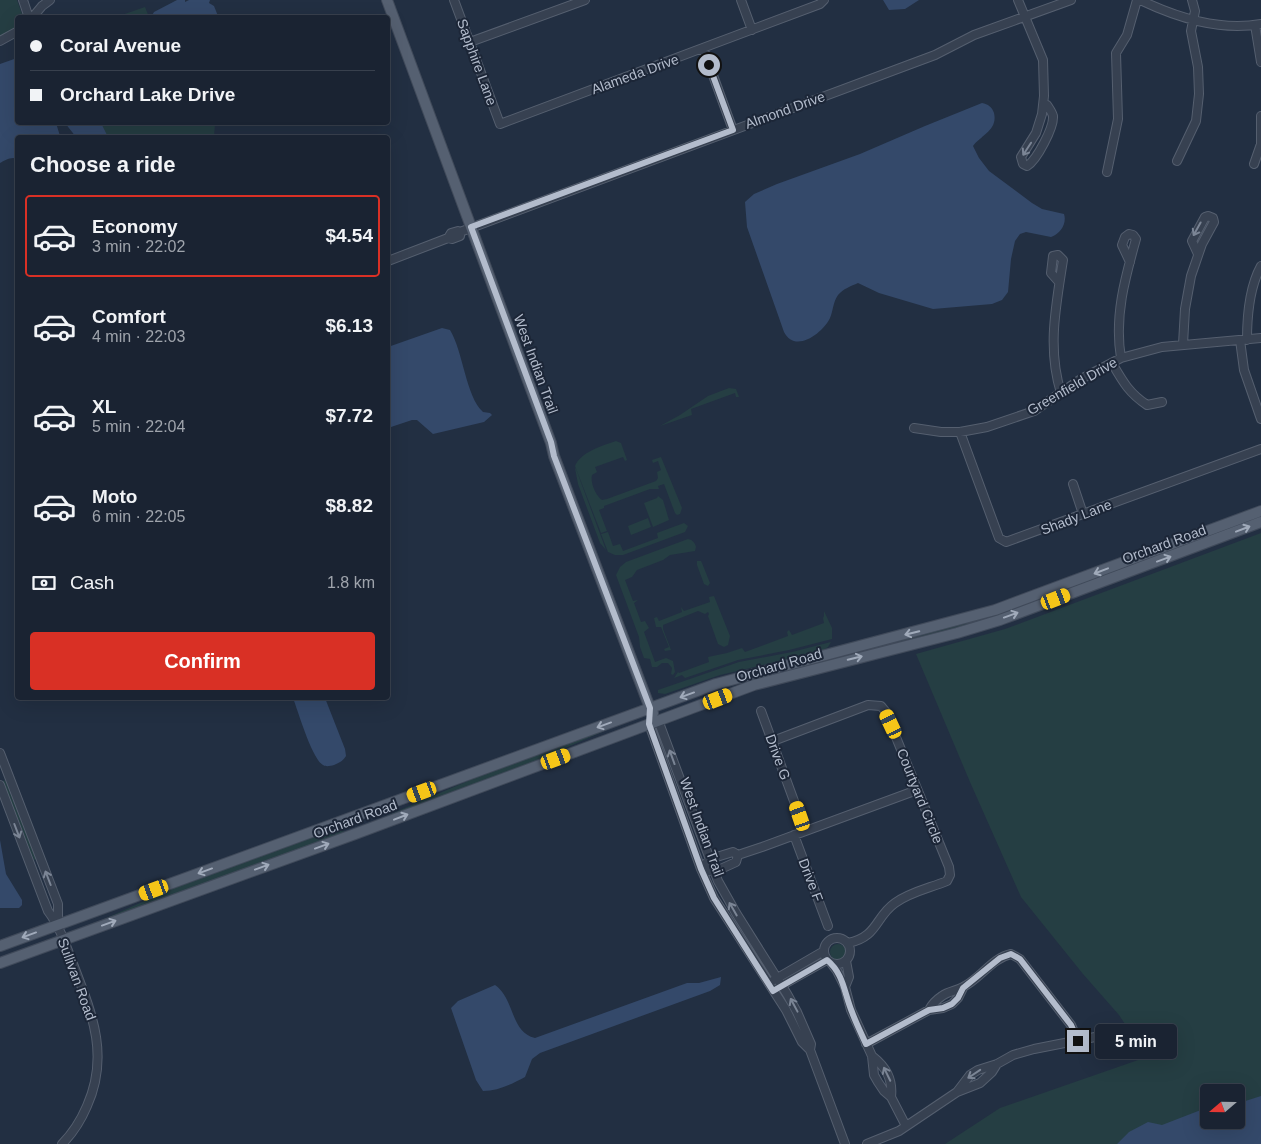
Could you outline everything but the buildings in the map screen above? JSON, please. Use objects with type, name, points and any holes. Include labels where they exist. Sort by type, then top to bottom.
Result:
[{"type":"main road","name":"West Indian Trail","points":[[387,0],[551,442],[554,456],[654,722]]},
{"type":"main road","name":"Orchard Road","points":[[0,946],[716,684],[995,610],[1261,511]]},
{"type":"main road","name":"Orchard Road","points":[[0,963],[754,685],[1000,620],[1261,522]]},
{"type":"street","points":[[23,0],[29,15]]},
{"type":"street","points":[[33,15],[50,0]]},
{"type":"street","name":"Sapphire Lane","points":[[454,0],[500,124]]},
{"type":"street","points":[[470,42],[584,0]]},
{"type":"street","points":[[741,0],[752,30]]},
{"type":"street","name":"Alameda Drive","points":[[500,124],[820,4],[824,0]]},
{"type":"street","points":[[1018,0],[1043,60],[1044,104],[1036,133],[1021,157],[1023,164],[1027,166],[1031,163],[1042,145],[1051,125],[1053,116],[1048,105],[1044,104]]},
{"type":"street","name":"Almond Drive","points":[[390,260],[448,238],[451,233],[460,232],[935,55],[974,35],[1070,0]]},
{"type":"street","points":[[1107,172],[1118,119],[1116,53],[1127,35],[1138,0],[1192,21],[1230,26],[1258,25],[1261,62]]},
{"type":"street","points":[[1177,161],[1196,121],[1199,94],[1198,67],[1191,31],[1194,11],[1192,0]]},
{"type":"street","points":[[0,41],[15,33]]},
{"type":"street","points":[[703,48],[733,130]]},
{"type":"street","points":[[1254,164],[1261,144],[1261,116]]},
{"type":"street","points":[[1183,344],[1183,324],[1188,292],[1198,254]]},
{"type":"street","points":[[1121,358],[1118,318],[1130,262]]},
{"type":"street","points":[[1261,266],[1251,300],[1243,340],[1244,370],[1261,419]]},
{"type":"street","points":[[1059,282],[1054,312],[1054,349],[1055,371],[1061,393]]},
{"type":"street","name":"Greenfield Drive","points":[[914,428],[941,432],[960,432],[986,428],[1034,411],[1081,379],[1121,358],[1162,347],[1183,344],[1261,338]]},
{"type":"street","points":[[1112,364],[1126,388],[1137,398],[1147,405],[1162,402]]},
{"type":"street","name":"Shady Lane","points":[[960,432],[999,538],[1010,542],[1261,449]]},
{"type":"street","points":[[1073,484],[1083,514]]},
{"type":"street","name":"Courtyard Circle","points":[[773,741],[868,705],[876,705],[884,709],[949,867],[949,878],[946,881],[896,902],[887,910],[872,931],[858,941],[848,943]]},
{"type":"street","name":"Drive G","points":[[761,710],[805,831]]},
{"type":"street","name":"West Indian Trail","points":[[654,722],[686,794],[714,872],[736,913],[780,982],[805,1029],[811,1044],[810,1050]]},
{"type":"street","name":"West Indian Trail","points":[[654,722],[701,869],[714,898],[725,918],[786,1010],[802,1042],[810,1050],[845,1144]]},
{"type":"street","name":"Sullivan Road","points":[[0,753],[58,904],[58,924]]},
{"type":"street","name":"Sullivan Road","points":[[0,785],[48,911],[58,924],[94,1025],[98,1058],[94,1089],[70,1137],[62,1144]]},
{"type":"street","points":[[738,855],[736,862],[714,872],[701,869],[710,859],[734,852],[738,855],[917,790]]},
{"type":"street","name":"Drive F","points":[[794,835],[828,926]]},
{"type":"street","points":[[771,987],[824,951],[827,943],[832,939],[844,939],[848,943],[851,954],[841,965],[829,962],[780,982]]},
{"type":"street","points":[[824,951],[845,987],[851,1010],[872,1056],[874,1075],[884,1091],[891,1097],[906,1126]]},
{"type":"street","points":[[929,1010],[943,995],[963,988],[1000,958],[1011,954],[1020,959],[1071,1025],[1078,1041]]},
{"type":"street","points":[[845,987],[849,977],[846,961]]},
{"type":"street","points":[[866,1044],[929,1010],[943,1008],[952,1004],[958,998],[963,988]]},
{"type":"street","points":[[957,1092],[970,1075],[1013,1055],[1096,1038],[1109,1029]]},
{"type":"street","points":[[872,1056],[888,1074],[892,1087],[891,1097]]},
{"type":"street","points":[[867,1144],[893,1134],[957,1092],[980,1083],[992,1072],[997,1064]]},
{"type":"green space","points":[[0,0],[17,0],[22,15],[15,15],[15,29],[0,37]]},
{"type":"green space","points":[[145,7],[148,15],[122,15]]},
{"type":"green space","points":[[102,125],[215,125],[214,135],[105,134]]},
{"type":"green space","points":[[729,388],[736,389],[739,397],[736,397],[735,393],[691,409],[692,415],[660,426],[708,396]]},
{"type":"green space","points":[[616,441],[621,443],[627,460],[625,461],[623,457],[595,467],[597,472],[592,475],[592,482],[598,496],[602,500],[607,499],[656,481],[658,478],[657,472],[661,470],[658,461],[653,463],[652,460],[661,457],[682,508],[680,514],[677,515],[675,513],[664,484],[658,486],[659,489],[650,489],[604,506],[604,508],[599,510],[607,531],[601,533],[575,466],[587,453]]},
{"type":"green space","points":[[575,468],[606,550],[600,543],[578,484]]},
{"type":"green space","points":[[658,496],[663,500],[669,520],[653,527],[644,503]]},
{"type":"green space","points":[[1261,516],[1219,534],[1008,613],[715,695],[764,676],[878,645]]},
{"type":"green space","points":[[648,518],[651,527],[631,535],[628,526]]},
{"type":"green space","points":[[684,523],[688,526],[685,532],[623,555],[615,555],[608,552],[601,534],[608,532],[613,546],[620,544],[623,551],[658,538],[657,533]]},
{"type":"green space","points":[[1261,533],[1261,1144],[945,1144],[1000,1108],[1141,1059],[1133,1036],[1119,1015],[1021,897],[916,654],[1005,629]]},
{"type":"green space","points":[[688,539],[694,543],[695,551],[670,555],[663,560],[637,570],[632,577],[625,580],[633,601],[638,600],[634,603],[641,622],[645,621],[649,628],[644,632],[655,662],[666,658],[673,661],[675,672],[673,675],[671,674],[672,668],[668,663],[652,667],[650,659],[644,658],[639,637],[616,575],[620,567],[626,562]]},
{"type":"green space","points":[[697,561],[702,563],[710,583],[708,586],[704,584]]},
{"type":"green space","points":[[714,596],[730,636],[728,645],[724,647],[718,644],[708,612],[705,614],[698,611],[663,625],[671,650],[665,651],[664,649],[669,647],[661,627],[656,627],[654,618],[657,617],[659,621],[682,612],[681,607],[684,611],[710,602],[709,597]]},
{"type":"green space","points":[[824,611],[832,628],[832,639],[738,660],[685,678],[682,675],[674,678],[678,672],[709,662],[708,657],[742,648],[745,652],[788,636],[787,632],[789,630],[792,635],[824,623]]},
{"type":"green space","points":[[831,642],[822,651],[720,675],[665,694],[658,693],[658,690],[739,662]]},
{"type":"green space","points":[[616,726],[512,771],[386,816],[496,769]]},
{"type":"green space","points":[[5,780],[36,859],[34,860],[3,781]]},
{"type":"green space","points":[[330,829],[343,829],[344,833],[95,923],[185,883]]},
{"type":"green space","points":[[835,944],[841,944],[846,949],[844,958],[835,960],[830,955],[830,949]]},
{"type":"water","points":[[177,0],[185,0],[185,2],[189,0],[210,0],[209,3],[214,6],[218,15],[152,15],[154,12]]},
{"type":"water","points":[[883,0],[919,0],[905,9],[889,10]]},
{"type":"water","points":[[15,59],[15,125],[57,125],[60,135],[15,135],[15,158],[0,163],[0,64]]},
{"type":"water","points":[[982,103],[991,107],[995,119],[988,132],[973,146],[979,158],[989,171],[1032,203],[1042,209],[1064,214],[1065,221],[1060,231],[1051,237],[1026,232],[1020,234],[1015,241],[1011,259],[1008,292],[1002,300],[992,304],[933,309],[879,293],[858,283],[845,289],[838,295],[830,318],[815,335],[802,341],[795,341],[789,338],[784,332],[747,227],[745,202],[754,194],[777,184],[860,154]]},
{"type":"water","points":[[67,125],[102,125],[107,135],[74,135]]},
{"type":"water","points":[[442,328],[450,330],[472,396],[483,412],[492,415],[484,422],[433,434],[417,420],[390,427],[390,346]]},
{"type":"water","points":[[294,700],[326,700],[345,749],[346,756],[342,761],[334,765],[323,765],[314,754]]},
{"type":"water","points":[[0,840],[6,874],[22,900],[22,905],[19,908],[0,908]]},
{"type":"water","points":[[721,977],[720,985],[710,991],[540,1053],[532,1059],[525,1077],[505,1087],[489,1091],[483,1091],[476,1080],[451,1008],[458,1001],[495,985],[506,998],[521,1029],[527,1035],[535,1038],[687,983],[699,983]]},
{"type":"water","points":[[1261,1096],[1261,1144],[1117,1144],[1129,1132],[1148,1122],[1162,1125],[1200,1110],[1200,1129],[1245,1129],[1245,1101]]},
{"type":"route","points":[[709,65],[733,130],[471,227],[551,442],[554,456],[650,708],[649,724],[701,869],[725,918],[773,991],[827,960],[837,971],[845,987],[851,1010],[866,1044],[929,1010],[936,1010],[952,1004],[958,998],[963,988],[1000,958],[1011,954],[1020,959],[1071,1025],[1078,1041]]}]
